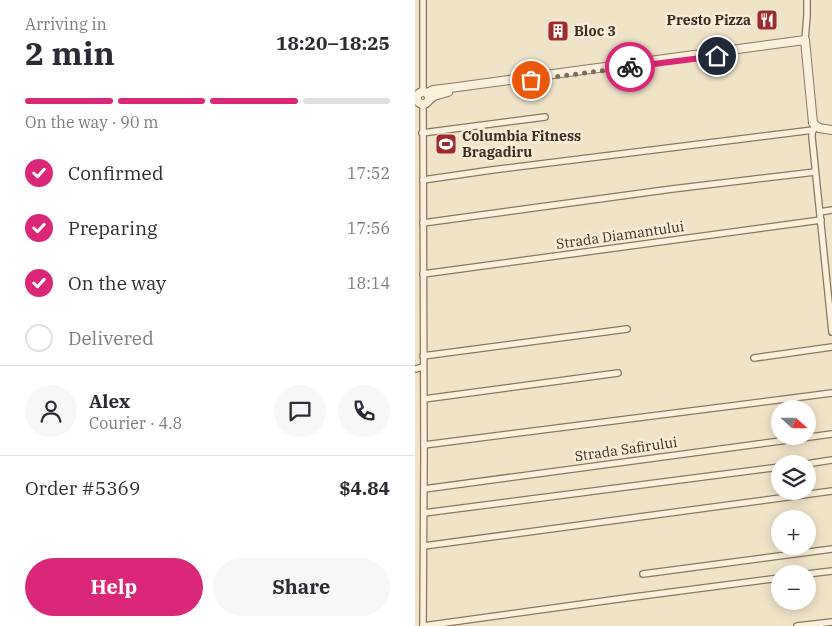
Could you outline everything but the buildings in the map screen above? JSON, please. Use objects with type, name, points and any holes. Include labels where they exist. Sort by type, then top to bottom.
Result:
[{"type":"street","points":[[423,0],[423,626],[771,579]]},
{"type":"street","points":[[807,0],[805,43],[814,128],[811,137],[830,288],[832,332]]},
{"type":"street","points":[[422,98],[433,90],[805,43]]},
{"type":"street","points":[[422,133],[545,117]]},
{"type":"street","points":[[423,180],[814,128],[832,130]]},
{"type":"street","points":[[423,223],[672,188],[815,172]]},
{"type":"street","points":[[820,212],[832,210]]},
{"type":"street","name":"Strada Diamantului","points":[[423,274],[821,220]]},
{"type":"street","points":[[423,356],[627,329]]},
{"type":"street","points":[[754,358],[832,347]]},
{"type":"street","points":[[415,369],[423,367]]},
{"type":"street","points":[[424,399],[618,373]]},
{"type":"street","points":[[424,445],[832,393]]},
{"type":"street","name":"Strada Safirului","points":[[424,489],[832,434]]},
{"type":"street","points":[[816,462],[832,460]]},
{"type":"street","points":[[424,513],[771,468]]},
{"type":"street","points":[[424,546],[832,491]]},
{"type":"street","points":[[643,574],[832,549]]},
{"type":"street","points":[[816,573],[832,571]]},
{"type":"street","points":[[797,626],[832,622]]},
{"type":"way so far","points":[[531,80],[630,67]]},
{"type":"place","name":"Presto Pizza","points":[[767,20]]},
{"type":"place","name":"Bloc 3","points":[[558,31]]},
{"type":"place","name":"Columbia Fitness Bragadiru","points":[[446,144]]},
{"type":"route","points":[[630,67],[717,56]]}]
